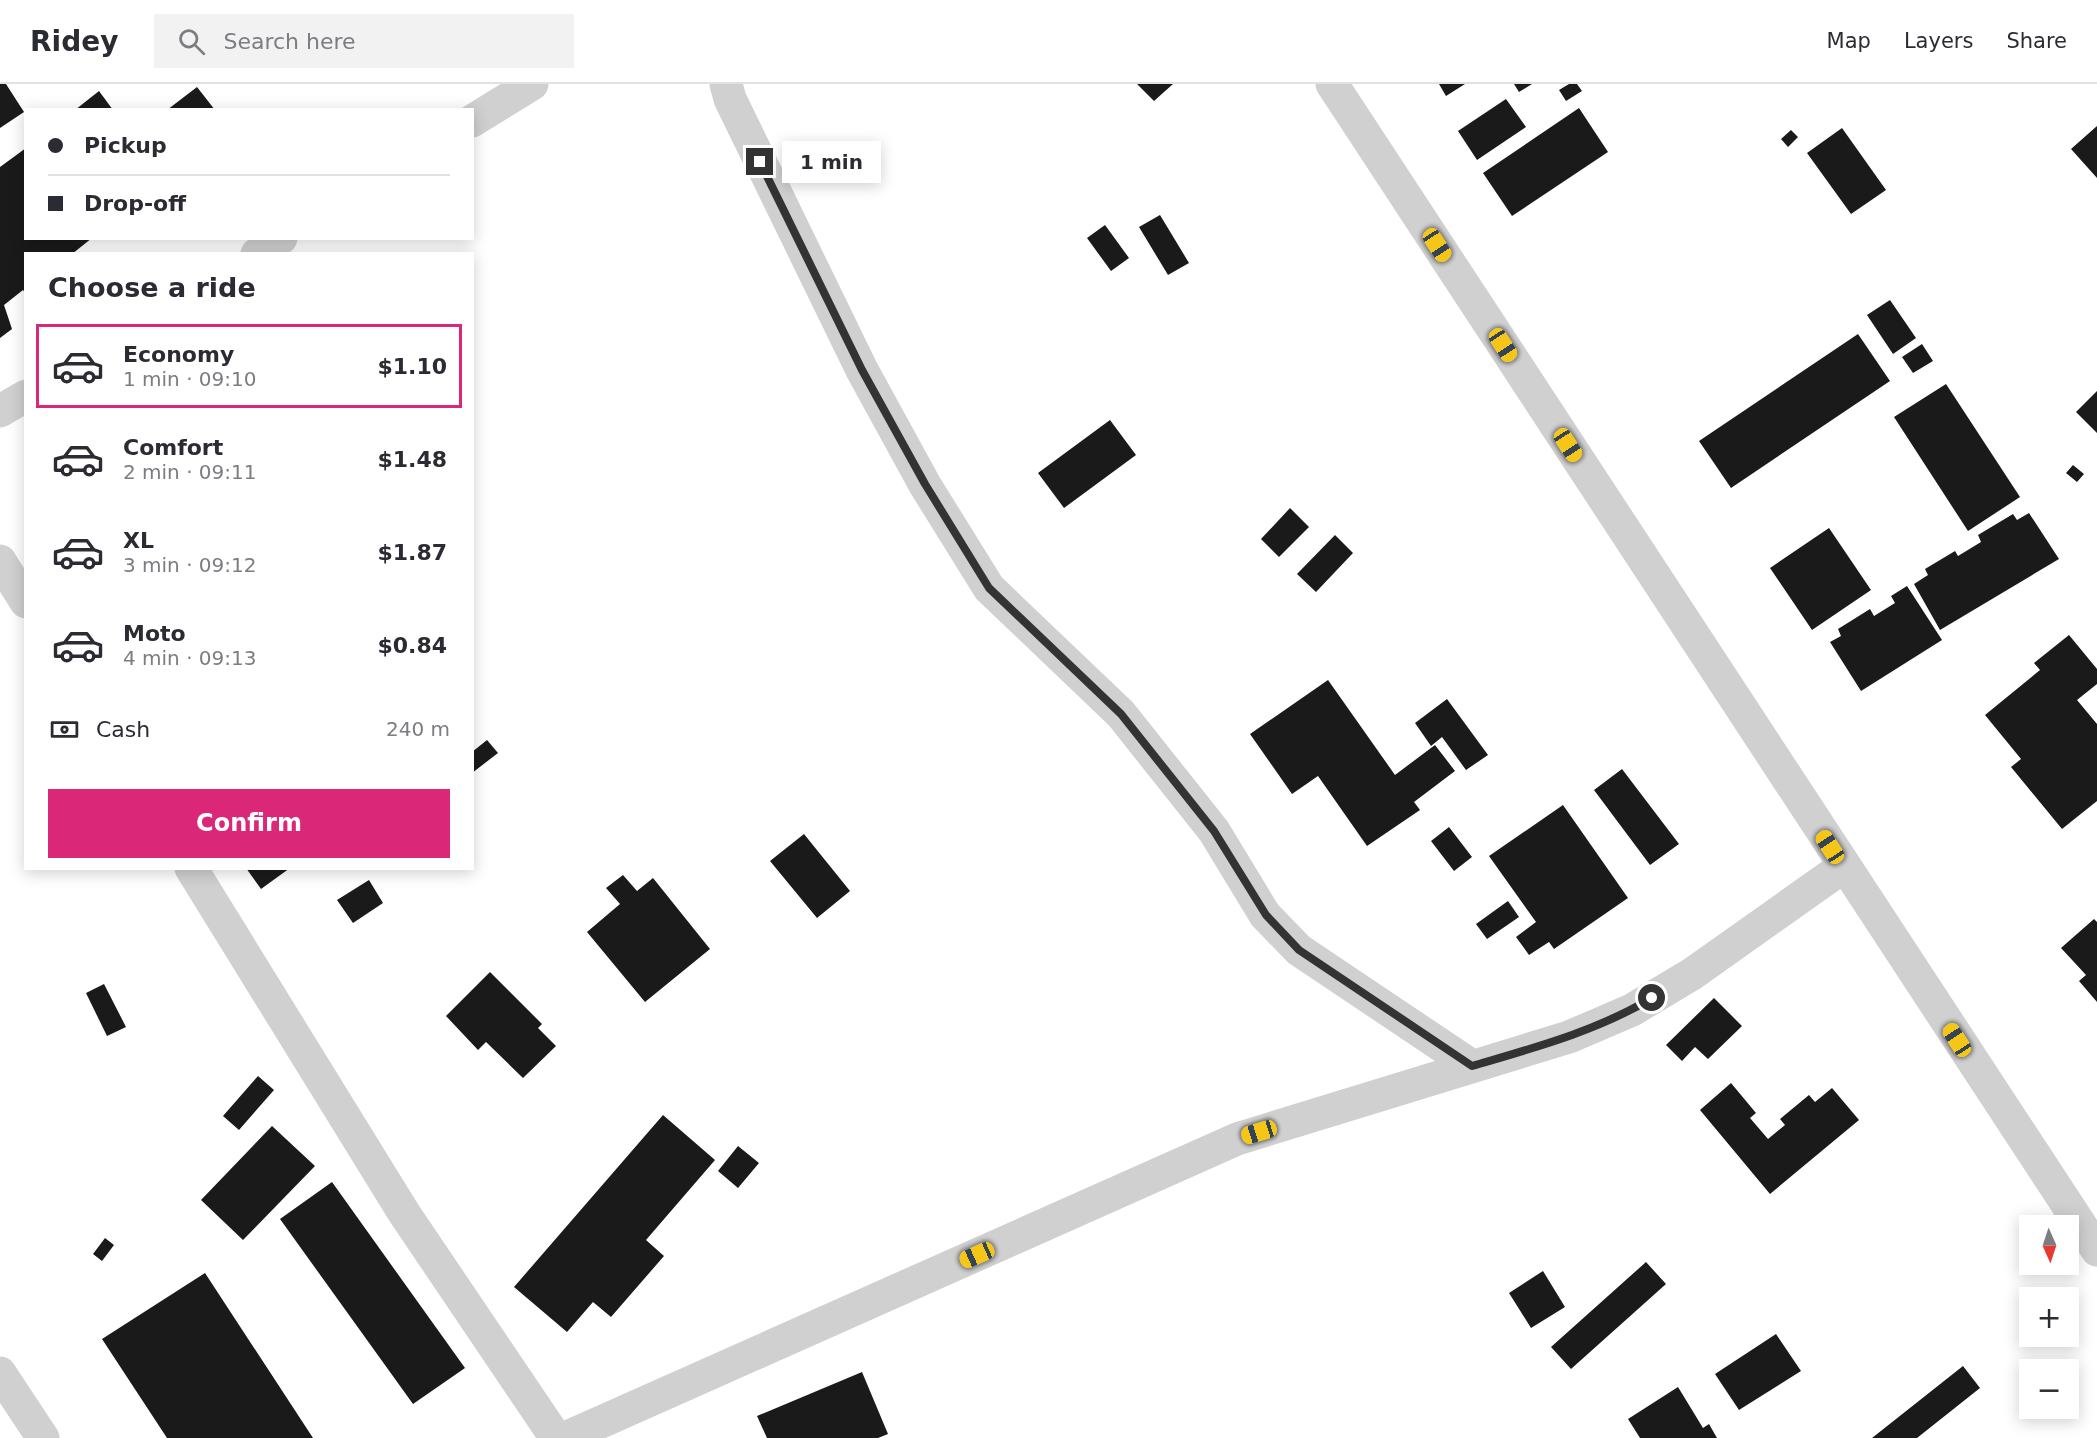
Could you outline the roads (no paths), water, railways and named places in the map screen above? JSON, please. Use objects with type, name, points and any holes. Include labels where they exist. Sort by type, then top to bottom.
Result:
[{"type":"street","points":[[474,120],[532,84]]},
{"type":"street","points":[[726,84],[730,99],[862,370],[930,494],[989,588],[1121,714],[1214,831],[1266,915],[1299,950],[1472,1066]]},
{"type":"street","points":[[1332,84],[1843,867],[2097,1250]]},
{"type":"street","points":[[260,252],[278,240]]},
{"type":"street","points":[[0,411],[24,397]]},
{"type":"street","points":[[0,561],[24,599]]},
{"type":"street","points":[[565,1438],[1237,1139],[1569,1037],[1632,1010],[1692,974],[1843,867]]},
{"type":"street","points":[[192,870],[404,1213],[556,1438]]},
{"type":"street","points":[[0,1372],[43,1438]]}]
